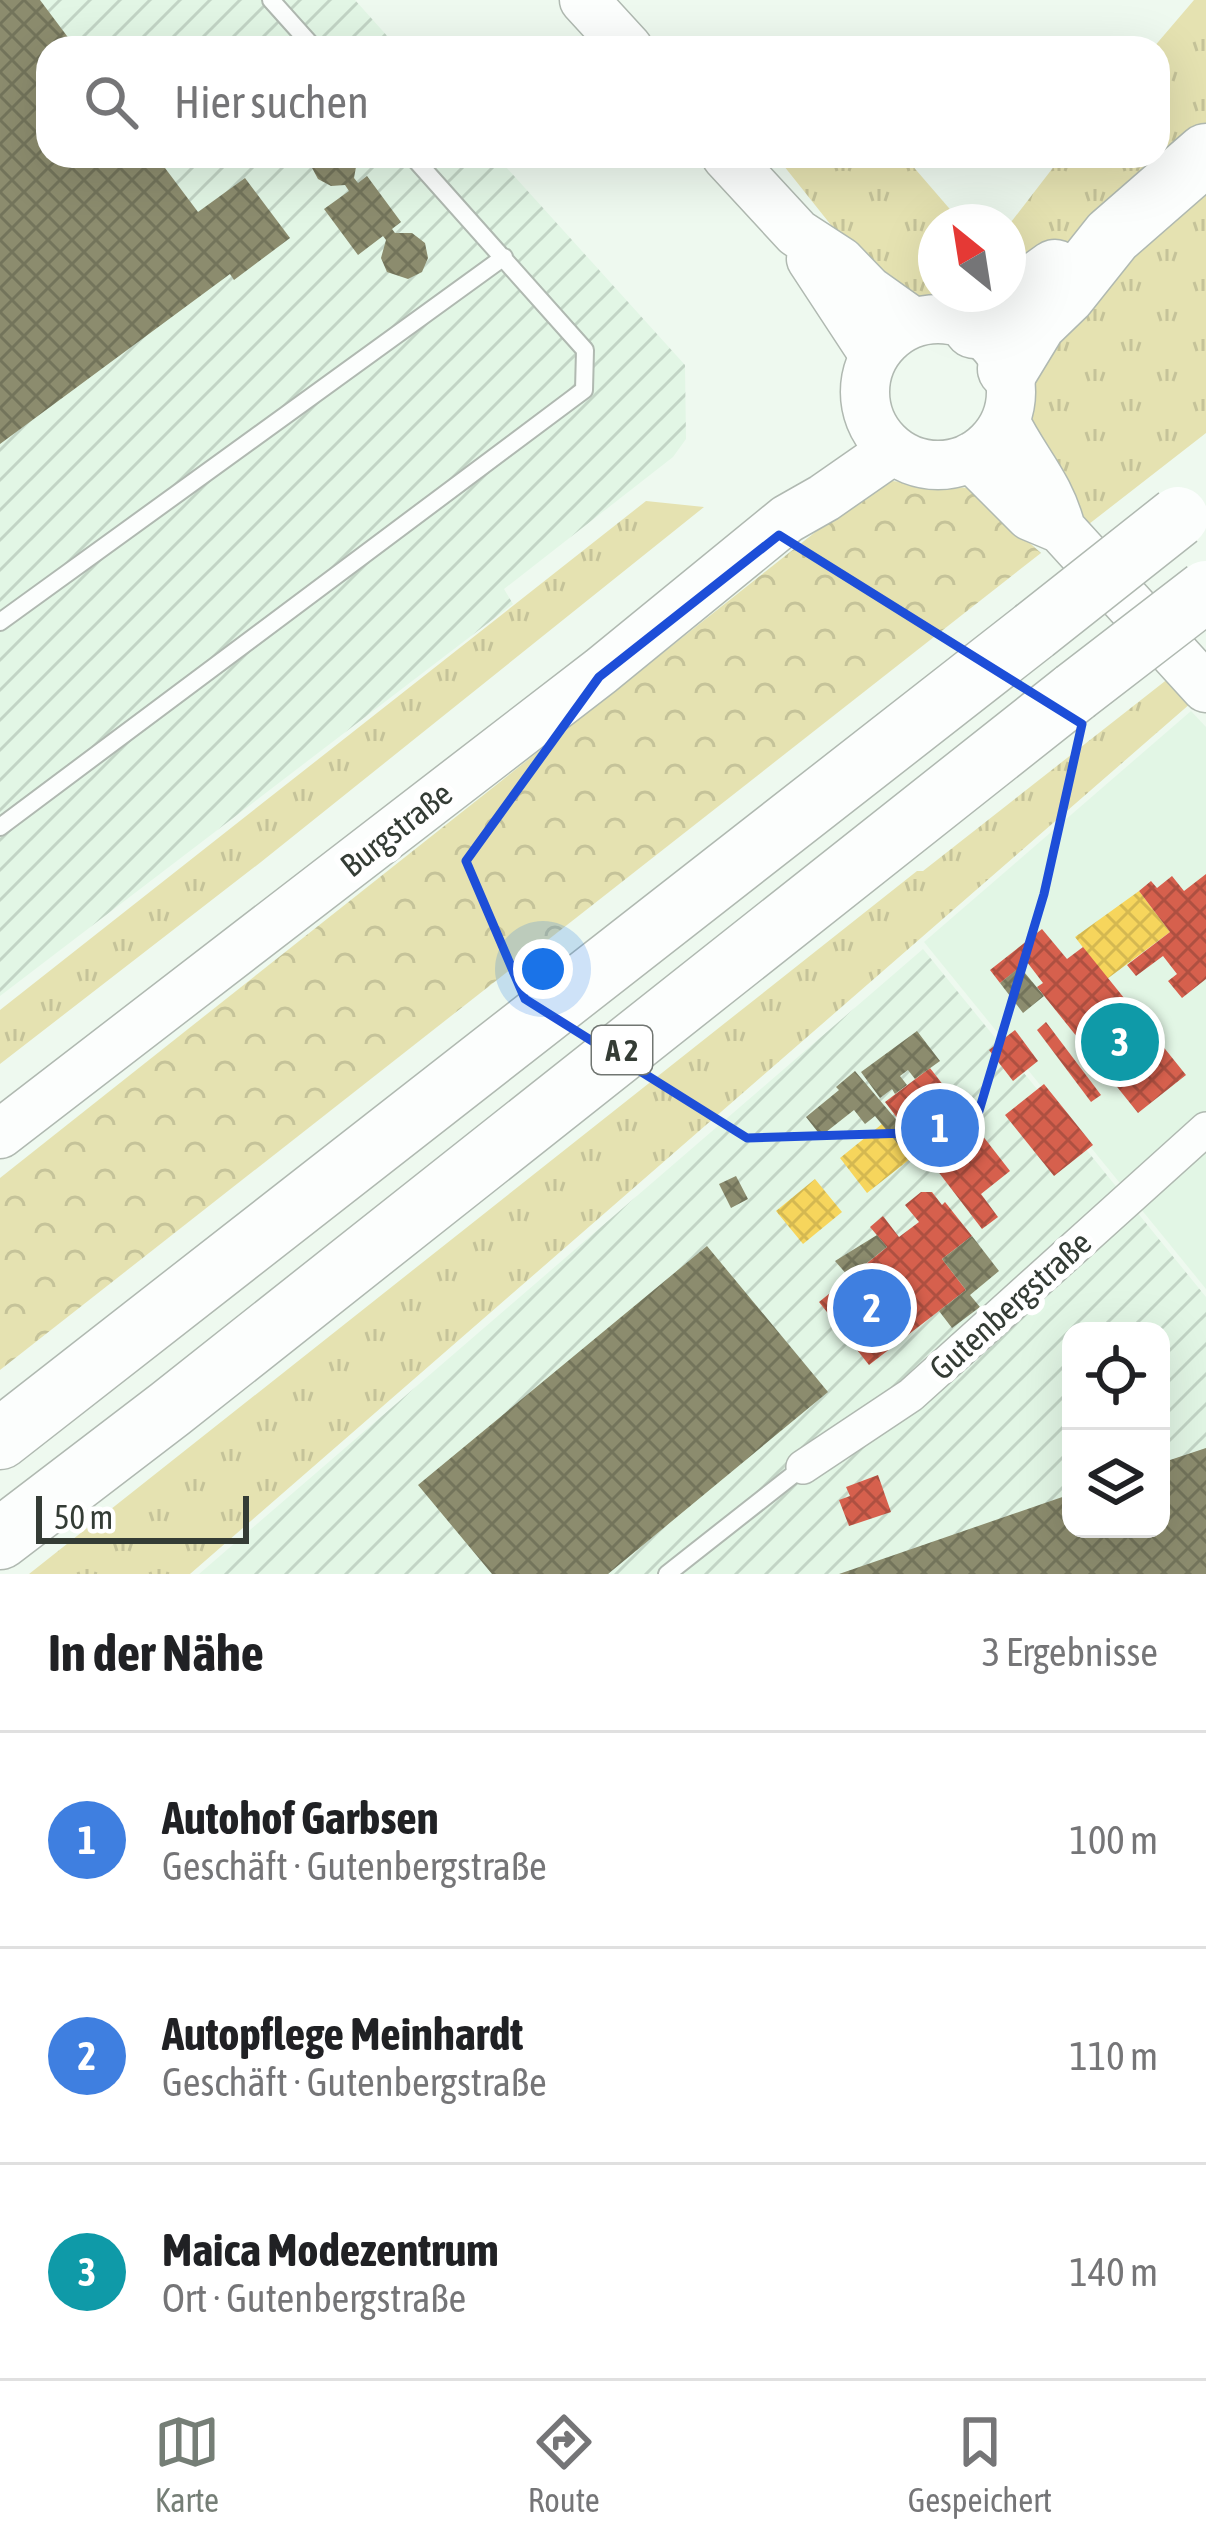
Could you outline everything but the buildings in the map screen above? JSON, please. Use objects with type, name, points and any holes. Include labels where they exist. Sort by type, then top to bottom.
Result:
[{"type":"highway","points":[[996,373],[1048,274],[1112,236],[1206,154]]},
{"type":"highway","name":"A 2","points":[[0,1439],[1192,506]]},
{"type":"highway","name":"A 2","points":[[0,1539],[1206,591]]},
{"type":"highway","points":[[0,1570],[170,1409]]},
{"type":"main road","points":[[584,0],[617,36]]},
{"type":"main road","points":[[737,168],[797,233],[913,322]]},
{"type":"main road","points":[[797,233],[819,276],[874,355]]},
{"type":"main road","points":[[996,373],[991,442],[970,457],[931,465],[880,431],[865,382],[874,355],[890,335],[913,322],[934,318],[996,373],[1020,453],[1052,494],[1061,529]]},
{"type":"main road","name":"Burgstraße","points":[[0,1134],[601,671],[787,519],[880,431]]},
{"type":"main road","points":[[970,457],[1030,516],[1061,529],[1206,688]]},
{"type":"street","name":"Gutenbergstraße","points":[[803,1468],[910,1395],[1206,1129]]},
{"type":"lane","points":[[271,0],[303,36]]},
{"type":"lane","points":[[0,826],[584,389],[585,350],[423,168]]},
{"type":"lane","points":[[0,622],[503,257]]},
{"type":"lane","points":[[667,1574],[803,1468]]},
{"type":"highlighted area","points":[[779,535],[1082,724],[1044,894],[973,1131],[747,1138],[525,999],[466,861],[599,677]]},
{"type":"shaded area","points":[[0,0],[355,0],[387,36],[36,36],[36,168],[507,168],[685,365],[686,439],[673,457],[504,589],[513,604],[0,996]]},
{"type":"shaded area","points":[[1191,711],[1206,727],[1206,1289],[924,942]]},
{"type":"shaded area","points":[[923,949],[1206,1297],[1206,1574],[199,1574]]},
{"type":"green space","points":[[1194,0],[1206,0],[1206,433],[1089,524],[1060,488],[1022,424],[1025,359],[1013,312],[1026,312],[1025,204],[1053,168],[1170,168],[1170,36],[1163,36]]},
{"type":"green space","points":[[786,168],[914,168],[945,204],[918,204],[918,296],[858,259]]},
{"type":"green space","points":[[881,480],[968,488],[1041,553],[0,1370],[0,1178]]},
{"type":"green space","points":[[646,501],[704,507],[0,1064],[0,1010]]},
{"type":"green space","points":[[1169,678],[1191,703],[190,1574],[29,1574],[917,871],[923,871]]},
{"type":"place","name":"Maica Modezentrum","points":[[1120,1042]]},
{"type":"place","name":"Autohof Garbsen","points":[[940,1128]]},
{"type":"place","name":"Autopflege Meinhardt","points":[[872,1308]]}]
